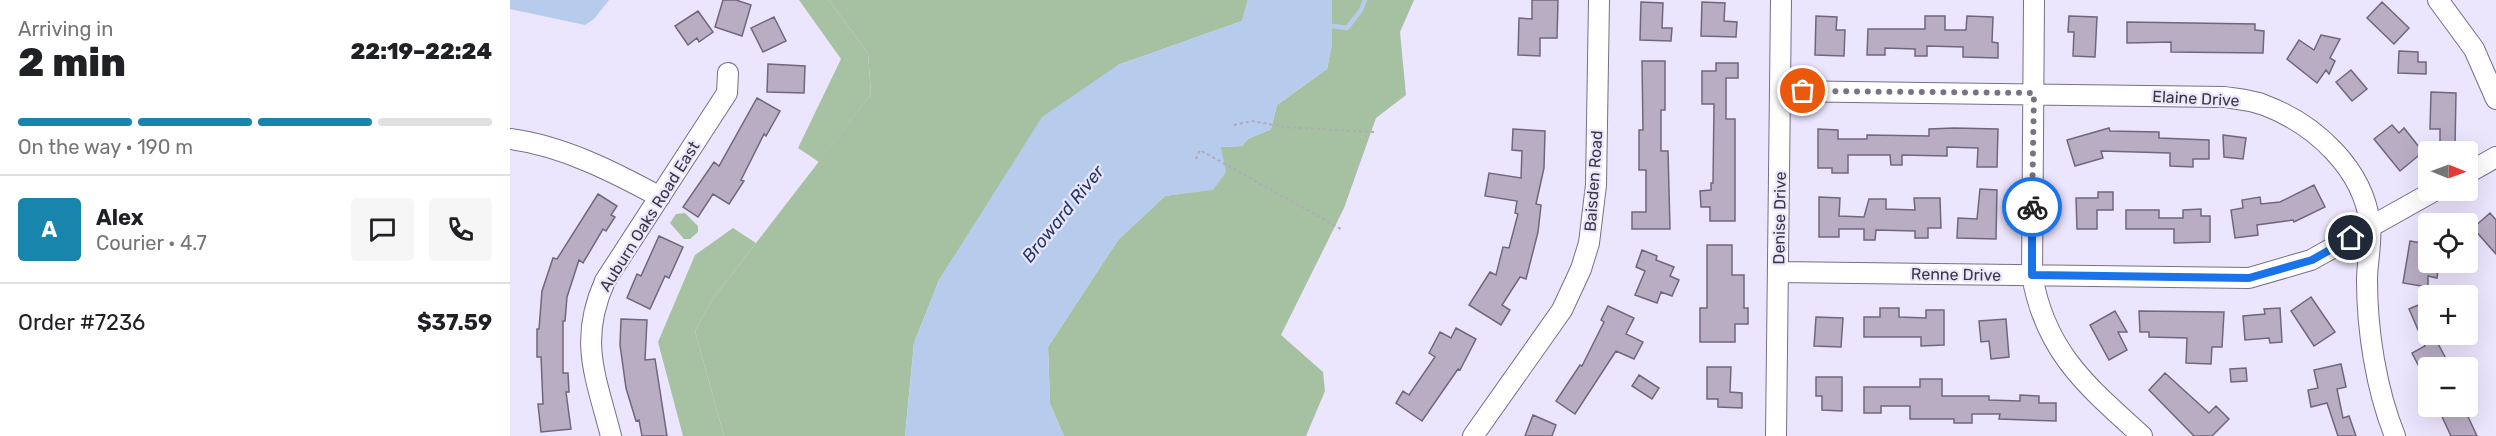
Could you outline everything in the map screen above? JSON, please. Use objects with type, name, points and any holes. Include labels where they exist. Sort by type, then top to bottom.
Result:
[{"type":"street","name":"Baisden Road","points":[[1473,436],[1562,310],[1581,269],[1589,243],[1596,185],[1599,0]]},
{"type":"street","name":"Denise Drive","points":[[1776,436],[1781,0]]},
{"type":"street","points":[[2034,0],[2032,275],[2040,313],[2063,357],[2088,387],[2142,436]]},
{"type":"street","points":[[2438,0],[2474,49],[2496,99]]},
{"type":"street","name":"Auburn Oaks Road East","points":[[611,436],[592,362],[590,339],[592,320],[605,282],[727,93],[728,73]]},
{"type":"street","name":"Elaine Drive","points":[[1780,91],[2224,97],[2262,104],[2295,119],[2334,151],[2361,192],[2371,227],[2367,281],[2371,329],[2381,390],[2395,436]]},
{"type":"street","points":[[510,139],[574,156],[610,170],[660,197]]},
{"type":"street","points":[[2478,167],[2496,157]]},
{"type":"street","name":"Renne Drive","points":[[1778,272],[2249,278],[2312,260],[2418,200]]},
{"type":"path","points":[[1234,125],[1252,121],[1285,127],[1374,132]]},
{"type":"path","points":[[1197,159],[1200,150],[1341,229]]},
{"type":"green space","points":[[799,0],[829,0],[868,53],[871,94],[819,162],[798,148],[841,59]]},
{"type":"green space","points":[[829,0],[1248,0],[1242,21],[1118,65],[990,201],[939,280],[914,343],[905,436],[724,436],[695,331],[712,300],[871,94],[868,53]]},
{"type":"green space","points":[[1332,0],[1414,0],[1400,32],[1406,95],[1376,118],[1344,208],[1281,335],[1323,372],[1325,391],[1306,436],[1064,436],[1050,404],[1048,347],[1118,240],[1165,196],[1213,189],[1221,147],[1242,146],[1248,139],[1271,129],[1277,105],[1327,69],[1332,44]]},
{"type":"green space","points":[[685,213],[698,226],[698,232],[690,239],[684,239],[670,223],[676,214]]},
{"type":"green space","points":[[733,228],[756,243],[712,300],[695,331],[724,436],[683,436],[658,342],[695,255]]},
{"type":"water","points":[[510,0],[609,0],[594,19],[585,25],[510,9]]},
{"type":"water","name":"Broward River","points":[[1248,0],[1332,0],[1332,44],[1327,69],[1277,105],[1271,129],[1248,139],[1242,146],[1221,147],[1226,172],[1213,190],[1165,196],[1118,240],[1048,347],[1050,404],[1064,436],[905,436],[914,343],[939,280],[1042,117],[1118,65],[1242,21]]},
{"type":"building","points":[[723,0],[736,0],[751,5],[742,36],[715,27]]},
{"type":"building","points":[[1532,0],[1558,0],[1557,38],[1540,38],[1540,56],[1518,55],[1519,18],[1532,19]]},
{"type":"building","points":[[1641,2],[1663,3],[1662,28],[1672,28],[1671,41],[1640,40]]},
{"type":"building","points":[[1702,2],[1725,3],[1724,21],[1737,22],[1736,37],[1701,36]]},
{"type":"building","points":[[2382,2],[2409,28],[2394,44],[2367,18]]},
{"type":"building","points":[[698,11],[713,32],[699,42],[697,38],[688,45],[675,26]]},
{"type":"building","points":[[1816,16],[1837,17],[1836,30],[1845,30],[1844,56],[1815,55]]},
{"type":"building","points":[[1925,16],[1945,16],[1945,30],[1966,30],[1967,16],[1993,17],[1992,42],[1998,43],[1998,58],[1963,57],[1963,47],[1927,46],[1927,56],[1915,56],[1915,49],[1885,48],[1885,55],[1867,55],[1868,29],[1925,29]]},
{"type":"building","points":[[2069,16],[2097,17],[2095,57],[2073,56],[2074,32],[2068,32]]},
{"type":"building","points":[[774,17],[786,41],[763,52],[751,28]]},
{"type":"building","points":[[2127,22],[2255,24],[2255,30],[2264,31],[2263,53],[2171,52],[2171,42],[2127,43]]},
{"type":"building","points":[[2321,35],[2340,39],[2330,58],[2335,61],[2329,74],[2326,70],[2317,83],[2287,59],[2299,40],[2314,50]]},
{"type":"building","points":[[2399,51],[2418,52],[2418,62],[2426,62],[2426,74],[2398,73]]},
{"type":"building","points":[[1642,61],[1665,61],[1665,110],[1661,110],[1661,151],[1668,151],[1670,229],[1632,229],[1632,212],[1646,212],[1646,170],[1639,170],[1639,130],[1643,130]]},
{"type":"building","points":[[1716,63],[1738,63],[1738,78],[1726,78],[1726,119],[1735,119],[1735,221],[1710,221],[1710,207],[1701,207],[1700,191],[1711,190],[1711,183],[1713,183],[1714,104],[1702,104],[1702,71],[1716,71]]},
{"type":"building","points":[[768,64],[805,66],[804,93],[767,92]]},
{"type":"building","points":[[2351,70],[2367,89],[2352,101],[2336,82]]},
{"type":"building","points":[[2431,92],[2456,93],[2455,141],[2440,141],[2440,129],[2430,129]]},
{"type":"building","points":[[757,98],[780,111],[766,136],[764,134],[741,180],[744,181],[729,204],[713,194],[698,217],[683,207],[714,162],[719,166]]},
{"type":"building","points":[[2392,125],[2399,133],[2404,128],[2418,146],[2418,156],[2400,171],[2374,139]]},
{"type":"building","points":[[2109,128],[2110,131],[2159,132],[2159,138],[2209,140],[2209,159],[2193,159],[2193,167],[2170,166],[2170,153],[2101,151],[2103,158],[2075,166],[2067,140]]},
{"type":"building","points":[[1513,129],[1545,131],[1544,168],[1536,204],[1541,205],[1538,232],[1526,279],[1520,277],[1502,305],[1510,310],[1501,325],[1469,305],[1490,272],[1496,275],[1503,247],[1509,248],[1518,214],[1515,213],[1517,201],[1485,196],[1489,173],[1521,178],[1522,151],[1512,150]]},
{"type":"building","points":[[1818,129],[1838,130],[1838,139],[1867,139],[1867,135],[1929,136],[1929,129],[1998,129],[1997,167],[1977,167],[1978,148],[1947,147],[1947,156],[1902,155],[1902,165],[1891,165],[1890,155],[1848,155],[1848,173],[1832,173],[1832,168],[1818,168]]},
{"type":"building","points":[[2223,135],[2246,138],[2243,159],[2224,157]]},
{"type":"building","points":[[2314,185],[2325,207],[2294,222],[2293,220],[2257,225],[2258,235],[2235,238],[2231,210],[2243,208],[2242,200],[2260,197],[2261,204],[2280,202]]},
{"type":"building","points":[[1980,189],[1997,190],[1996,239],[1957,238],[1958,218],[1977,219]]},
{"type":"building","points":[[2098,192],[2113,192],[2113,210],[2097,210],[2097,229],[2077,229],[2076,198],[2098,198]]},
{"type":"building","points":[[598,194],[617,206],[611,215],[615,217],[606,231],[603,229],[583,263],[579,260],[567,297],[565,321],[563,321],[563,373],[568,373],[569,392],[566,392],[571,429],[541,432],[538,404],[543,404],[541,357],[537,357],[537,329],[539,329],[542,291],[553,258],[557,259]]},
{"type":"building","points":[[1819,197],[1840,198],[1839,216],[1864,217],[1869,199],[1886,199],[1886,209],[1915,210],[1914,198],[1940,198],[1941,228],[1928,228],[1928,238],[1915,238],[1915,231],[1876,230],[1875,240],[1864,240],[1864,229],[1839,229],[1839,237],[1819,237]]},
{"type":"building","points":[[2201,209],[2201,216],[2210,216],[2210,242],[2174,243],[2174,229],[2126,229],[2126,210],[2159,210],[2159,218],[2183,218],[2183,210]]},
{"type":"building","points":[[2490,213],[2496,220],[2496,254],[2478,234],[2478,224]]},
{"type":"building","points":[[659,236],[683,247],[669,278],[665,276],[650,309],[627,298],[637,274],[641,276]]},
{"type":"building","points":[[2410,241],[2418,242],[2418,273],[2438,273],[2437,278],[2428,276],[2428,285],[2403,283]]},
{"type":"building","points":[[1707,245],[1732,245],[1732,275],[1744,275],[1744,308],[1748,308],[1748,324],[1735,324],[1735,342],[1700,342],[1700,308],[1707,308]]},
{"type":"building","points":[[1642,250],[1657,256],[1656,260],[1674,267],[1670,276],[1679,280],[1672,296],[1661,292],[1657,303],[1635,295],[1645,271],[1636,267]]},
{"type":"building","points":[[2311,297],[2335,332],[2314,346],[2291,311]]},
{"type":"building","points":[[2418,305],[2418,330],[2409,309]]},
{"type":"building","points":[[1608,306],[1634,318],[1626,334],[1643,342],[1634,359],[1616,351],[1575,414],[1556,401],[1580,365],[1582,366],[1604,322],[1601,320]]},
{"type":"building","points":[[1880,308],[1899,308],[1899,317],[1926,318],[1926,310],[1944,310],[1944,345],[1921,346],[1921,337],[1864,337],[1864,317],[1880,317]]},
{"type":"building","points":[[2280,308],[2282,342],[2270,343],[2269,338],[2245,340],[2243,316],[2265,314],[2264,309]]},
{"type":"building","points":[[2115,311],[2127,332],[2118,332],[2127,350],[2109,360],[2090,325]]},
{"type":"building","points":[[2139,311],[2224,312],[2222,347],[2212,347],[2211,364],[2186,363],[2187,338],[2149,337],[2149,332],[2140,332]]},
{"type":"building","points":[[1816,317],[1843,318],[1841,347],[1814,346]]},
{"type":"building","points":[[621,319],[647,320],[645,360],[655,359],[667,436],[642,436],[639,420],[636,421],[626,388],[620,345]]},
{"type":"building","points":[[2006,319],[2009,357],[1991,359],[1989,341],[1981,342],[1979,321]]},
{"type":"building","points":[[1456,328],[1476,339],[1460,370],[1458,369],[1422,421],[1396,403],[1403,391],[1409,395],[1435,357],[1429,353],[1440,332],[1451,338]]},
{"type":"building","points":[[2439,345],[2445,357],[2418,357],[2418,365],[2412,353],[2425,346]]},
{"type":"building","points":[[2341,364],[2346,387],[2337,389],[2343,418],[2349,416],[2356,436],[2338,436],[2327,403],[2311,407],[2308,390],[2318,388],[2314,370]]},
{"type":"building","points":[[1707,367],[1731,367],[1730,392],[1742,393],[1742,408],[1718,407],[1718,399],[1707,399]]},
{"type":"building","points":[[2246,368],[2247,381],[2231,382],[2230,369]]},
{"type":"building","points":[[2165,373],[2209,413],[2216,406],[2229,419],[2212,436],[2194,436],[2149,390]]},
{"type":"building","points":[[1639,375],[1659,388],[1652,399],[1632,386]]},
{"type":"building","points":[[1816,377],[1842,377],[1842,411],[1822,410],[1822,396],[1816,396]]},
{"type":"building","points":[[1920,379],[1942,379],[1942,396],[1989,396],[1989,400],[2020,401],[2020,395],[2039,396],[2039,403],[2056,403],[2056,421],[1999,419],[2000,414],[1972,414],[1972,423],[1954,423],[1954,419],[1910,419],[1910,406],[1881,406],[1881,413],[1864,413],[1864,387],[1920,387]]},
{"type":"building","points":[[1533,415],[1556,425],[1552,436],[1525,436]]},
{"type":"building","points":[[2442,417],[2468,417],[2477,436],[2451,436]]},
{"type":"waterway","points":[[1326,25],[1347,28],[1361,10],[1365,0]]},
{"type":"way so far","points":[[1803,91],[2034,93],[2032,207]]},
{"type":"route","points":[[2032,207],[2032,275],[2249,278],[2295,267],[2351,238]]}]
